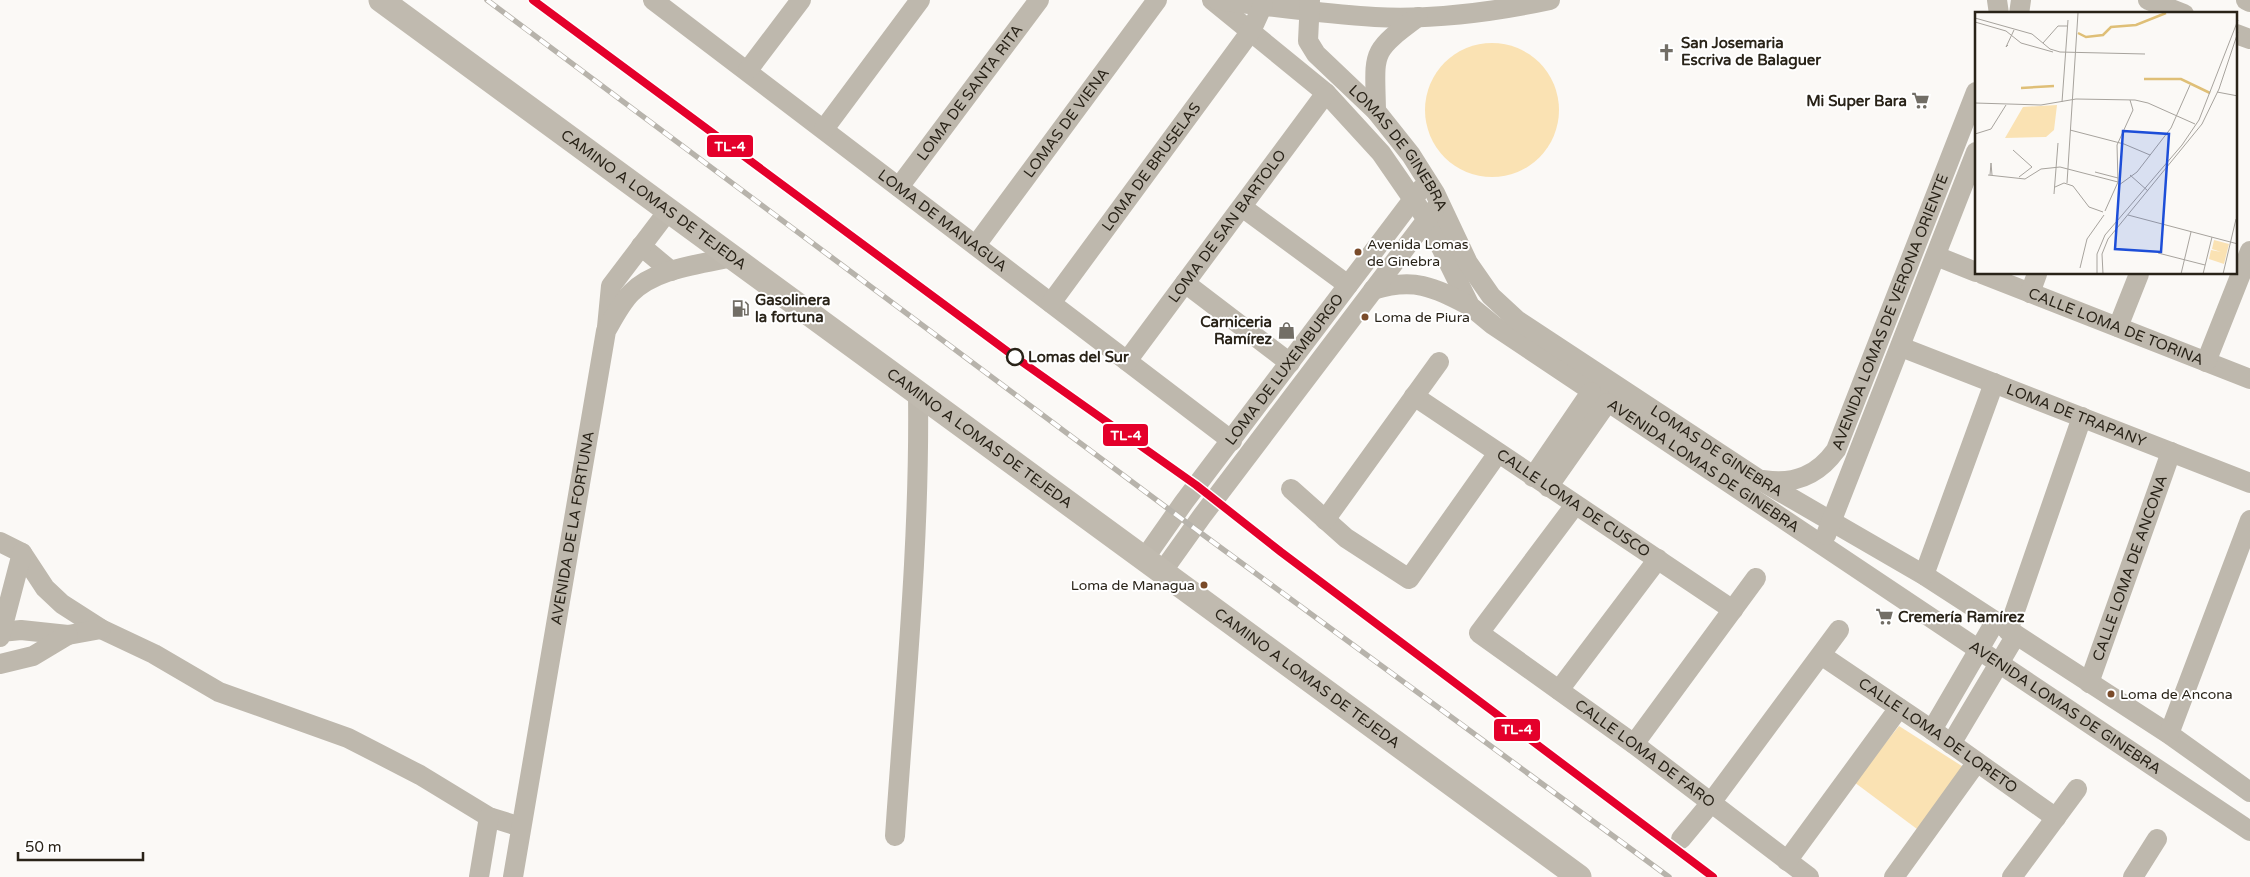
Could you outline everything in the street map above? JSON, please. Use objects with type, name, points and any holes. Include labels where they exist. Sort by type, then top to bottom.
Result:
[{"type":"main road","name":"CAMINO A LOMAS DE TEJEDA","points":[[381,0],[1579,877]]},
{"type":"street","name":"LOMA DE MANAGUA","points":[[653,0],[676,6],[748,70],[1232,441]]},
{"type":"street","points":[[748,70],[801,0]]},
{"type":"street","points":[[824,129],[920,0]]},
{"type":"street","name":"LOMA DE SANTA RITA","points":[[900,187],[1039,0]]},
{"type":"street","name":"LOMAS DE VIENA","points":[[976,245],[1156,0]]},
{"type":"street","points":[[1214,0],[1263,5],[1310,5],[1376,17],[1418,17],[1474,13],[1550,0]]},
{"type":"street","name":"AVENIDA LOMAS DE GINEBRA","points":[[1214,0],[1326,93],[1380,153],[1428,221],[1470,306],[1493,325],[1599,398],[1822,544],[2250,831]]},
{"type":"street","points":[[2140,12],[2146,0],[2179,12]]},
{"type":"street","points":[[2246,0],[2250,2]]},
{"type":"street","name":"LOMA DE BRUSELAS","points":[[1051,303],[1251,31],[1263,5]]},
{"type":"street","name":"LOMAS DE GINEBRA","points":[[1310,5],[1308,41],[1316,54],[1376,111],[1427,180],[1468,262],[1490,296],[1517,320],[1760,480],[1924,575],[2169,734],[2250,792]]},
{"type":"street","points":[[1376,111],[1375,66],[1378,52],[1387,40],[1418,17]]},
{"type":"street","points":[[2238,35],[2250,39]]},
{"type":"street","name":"LOMA DE SAN BARTOLO","points":[[1127,361],[1326,93]]},
{"type":"street","name":"AVENIDA LOMAS DE VERONA ORIENTE","points":[[1760,480],[1776,482],[1798,480],[1821,467],[1836,450],[1975,95]]},
{"type":"street","name":"AVENIDA LOMAS DE VERONA ORIENTE","points":[[1822,544],[1833,524],[1975,155]]},
{"type":"street","name":"LOMA DE LUXEMBURGO","points":[[1153,565],[1184,502],[1232,441],[1427,180]]},
{"type":"street","name":"LOMA DE LUXEMBURGO","points":[[1153,565],[1265,435],[1373,290],[1428,221],[1439,202]]},
{"type":"street","points":[[1242,207],[1348,285]]},
{"type":"street","points":[[606,332],[610,286],[668,211]]},
{"type":"street","points":[[641,246],[671,271]]},
{"type":"street","points":[[2206,362],[2250,251]]},
{"type":"street","points":[[1936,256],[1975,272]]},
{"type":"street","name":"AVENIDA DE LA FORTUNA","points":[[513,877],[606,332],[632,292],[649,280],[671,271],[732,257]]},
{"type":"street","name":"CALLE LOMA DE TORINA","points":[[1985,275],[2250,379]]},
{"type":"street","points":[[2030,293],[2037,275]]},
{"type":"street","points":[[2118,327],[2139,275]]},
{"type":"street","points":[[1185,283],[1290,363]]},
{"type":"street","points":[[1373,290],[1392,284],[1419,284],[1444,292],[1470,306]]},
{"type":"street","name":"LOMA DE TRAPANY","points":[[1900,347],[2250,482]]},
{"type":"street","points":[[1325,520],[1439,362]]},
{"type":"street","points":[[1924,575],[1994,383]]},
{"type":"street","points":[[896,836],[914,564],[918,394]]},
{"type":"street","name":"CALLE LOMA DE CUSCO","points":[[1414,396],[1732,610]]},
{"type":"street","points":[[1541,482],[1599,398]]},
{"type":"street","points":[[1951,744],[1999,664],[2007,629],[2082,418]]},
{"type":"street","points":[[1247,420],[1265,435]]},
{"type":"street","name":"CALLE LOMA DE ANCONA","points":[[2089,683],[2171,452]]},
{"type":"street","points":[[1291,489],[1346,538],[1409,579],[1498,453]]},
{"type":"street","name":"CALLE LOMA DE FARO","points":[[1575,504],[1479,634],[1634,744],[1710,804],[1809,877]]},
{"type":"street","points":[[2169,734],[2250,520]]},
{"type":"street","points":[[0,542],[22,553],[51,593],[62,604],[101,629],[154,654],[220,692],[348,738],[420,775],[488,817],[521,827]]},
{"type":"street","points":[[22,553],[1,634],[21,630],[68,635],[101,629]]},
{"type":"street","points":[[1559,690],[1658,560]]},
{"type":"street","points":[[1634,744],[1756,578]]},
{"type":"street","points":[[1932,730],[1979,651],[2007,629]]},
{"type":"street","points":[[1680,839],[1710,804],[1839,630]]},
{"type":"street","points":[[0,664],[33,656],[68,635]]},
{"type":"street","name":"CALLE LOMA DE LORETO","points":[[1821,655],[1932,730],[2056,818]]},
{"type":"street","points":[[1787,861],[1899,708]]},
{"type":"street","points":[[1894,877],[1977,762]]},
{"type":"street","points":[[2012,877],[2077,789]]},
{"type":"street","points":[[478,877],[488,817]]},
{"type":"street","points":[[2140,875],[2157,839]]},
{"type":"shaded area","points":[[1492,43],[1518,48],[1539,63],[1554,84],[1559,110],[1554,136],[1539,157],[1518,172],[1492,177],[1466,172],[1445,157],[1430,136],[1425,110],[1430,84],[1445,63],[1466,48]]},
{"type":"shaded area","points":[[1899,726],[1965,768],[1917,829],[1854,782]]},
{"type":"railway","points":[[487,0],[1194,528],[1669,877]]},
{"type":"transit line","name":"TL-4","points":[[533,0],[1015,357],[1196,485],[1281,552],[1713,877]]},
{"type":"place","name":"San Josemaria Escriva de Balaguer","points":[[1667,52]]},
{"type":"place","name":"Mi Super Bara","points":[[1921,101]]},
{"type":"place","name":"Avenida Lomas de Ginebra","points":[[1358,252]]},
{"type":"place","name":"Gasolinera la fortuna","points":[[741,309]]},
{"type":"place","name":"Loma de Piura","points":[[1365,317]]},
{"type":"place","name":"Carniceria Ramírez","points":[[1286,331]]},
{"type":"place","name":"Lomas del Sur","points":[[1015,357]]},
{"type":"place","name":"Loma de Managua","points":[[1204,585]]},
{"type":"place","name":"Cremería Ramírez","points":[[1884,617]]},
{"type":"place","name":"Loma de Ancona","points":[[2111,694]]}]
